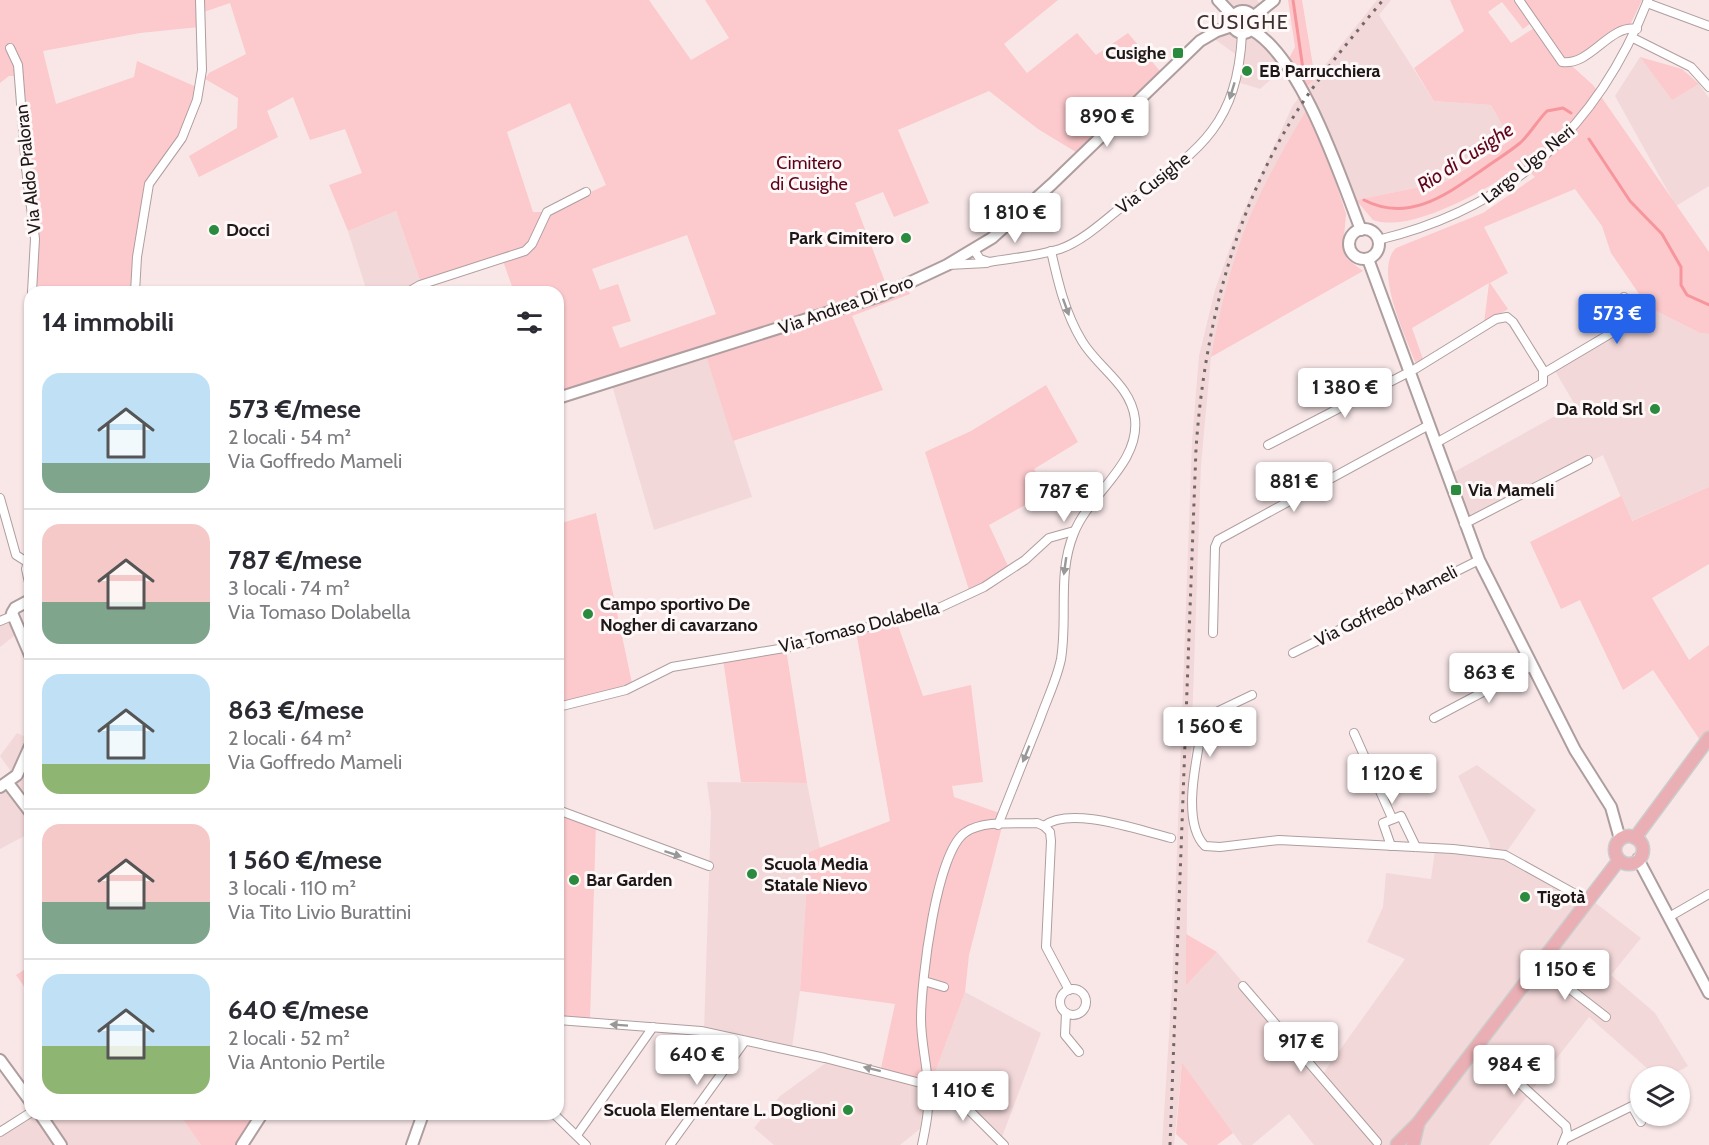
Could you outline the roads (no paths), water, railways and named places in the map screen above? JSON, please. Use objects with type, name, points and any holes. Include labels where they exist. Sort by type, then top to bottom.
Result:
[{"type":"main road","points":[[1635,838],[1642,848],[1638,859],[1629,864],[1619,860],[1615,849],[1620,839],[1635,838],[1709,738]]},
{"type":"main road","points":[[1397,1145],[1418,1123],[1619,860]]},
{"type":"main road","points":[[1413,1145],[1418,1123]]},
{"type":"street","points":[[136,286],[149,184],[188,127],[201,85],[200,0]]},
{"type":"street","points":[[1218,0],[1233,21],[1247,32],[1271,45],[1298,84],[1338,172],[1361,230],[1369,231],[1378,240],[1378,249],[1368,259]]},
{"type":"street","points":[[1247,32],[1253,17],[1274,0]]},
{"type":"street","points":[[1519,0],[1562,62],[1575,61],[1622,31],[1637,29]]},
{"type":"street","points":[[1648,1],[1709,26]]},
{"type":"street","name":"Largo Ugo Neri","points":[[1378,240],[1449,219],[1479,204],[1513,181],[1580,121],[1633,38],[1648,1]]},
{"type":"street","points":[[1233,21],[1244,11],[1253,17]]},
{"type":"street","name":"Via Andrea Di Foro","points":[[564,396],[884,295],[974,250],[992,238],[1052,184],[1200,41],[1233,21]]},
{"type":"street","name":"Via Cusighe","points":[[947,265],[974,266],[1051,251],[1075,241],[1205,142],[1220,120],[1229,99],[1247,32]]},
{"type":"street","points":[[1633,38],[1691,67],[1709,87]]},
{"type":"street","name":"Via Aldo Praloran","points":[[10,48],[18,65],[26,168],[35,239],[32,286]]},
{"type":"street","points":[[418,286],[525,250],[532,244],[547,212],[586,192]]},
{"type":"street","name":"Via Goffredo Mameli","points":[[1361,230],[1352,235],[1349,248],[1359,258],[1368,259],[1479,560],[1575,750],[1611,807],[1620,839]]},
{"type":"street","points":[[974,250],[983,261],[992,261]]},
{"type":"street","points":[[998,825],[1058,673],[1062,642],[1064,571],[1074,531],[1131,449],[1135,434],[1135,418],[1122,388],[1084,344],[1073,325],[1061,295],[1051,251]]},
{"type":"street","points":[[1544,372],[1635,320],[1636,313],[1624,297]]},
{"type":"street","points":[[1268,445],[1410,371],[1496,319],[1507,316],[1544,372],[1544,379],[1540,387],[1436,443]]},
{"type":"street","points":[[1212,633],[1215,547],[1218,540],[1429,425]]},
{"type":"street","points":[[1464,524],[1588,460]]},
{"type":"street","points":[[0,498],[16,555],[24,560]]},
{"type":"street","name":"Via Tomaso Dolabella","points":[[564,706],[626,690],[672,667],[802,645],[941,607],[984,587],[1025,560],[1049,538],[1074,531]]},
{"type":"street","name":"Via Goffredo Mameli","points":[[1293,653],[1479,560]]},
{"type":"street","points":[[24,603],[15,608],[12,616],[24,642]]},
{"type":"street","points":[[0,621],[12,616]]},
{"type":"street","points":[[1434,718],[1532,666]]},
{"type":"street","points":[[1252,695],[1208,716],[1203,723],[1192,800],[1202,844],[1220,847],[1279,840],[1416,847],[1505,855],[1588,901]]},
{"type":"street","points":[[1354,733],[1392,818]]},
{"type":"street","points":[[24,761],[20,771],[4,785],[24,806]]},
{"type":"street","points":[[564,812],[648,846],[709,866]]},
{"type":"street","points":[[1391,846],[1383,824],[1399,816],[1404,818],[1416,847]]},
{"type":"street","points":[[1044,826],[1057,819],[1094,820],[1171,838]]},
{"type":"street","points":[[922,1145],[928,1082],[921,1035],[924,981],[934,911],[953,844],[961,835],[973,828],[1037,823],[1050,832],[1046,946],[1069,990]]},
{"type":"street","points":[[1638,859],[1709,993]]},
{"type":"street","points":[[1669,917],[1709,894]]},
{"type":"street","points":[[1539,965],[1606,1017]]},
{"type":"street","points":[[924,981],[944,987]]},
{"type":"street","points":[[1243,986],[1377,1142]]},
{"type":"street","points":[[1066,1013],[1079,1014],[1086,1003],[1081,992],[1069,990],[1062,995],[1060,1003],[1066,1013],[1065,1035],[1079,1052]]},
{"type":"street","points":[[564,1020],[701,1031],[928,1082]]},
{"type":"street","points":[[576,1135],[653,1027]]},
{"type":"street","points":[[670,1145],[745,1041]]},
{"type":"street","points":[[1478,1045],[1566,1126],[1563,1142]]},
{"type":"street","points":[[0,1060],[24,1093]]},
{"type":"street","points":[[928,1082],[932,1078],[956,1097],[1004,1145]]},
{"type":"street","points":[[1563,1142],[1630,1107]]},
{"type":"street","points":[[0,1132],[24,1117]]},
{"type":"street","points":[[44,1120],[61,1145]]},
{"type":"street","points":[[242,1145],[258,1120]]},
{"type":"street","points":[[412,1145],[421,1120]]},
{"type":"street","points":[[560,1120],[586,1145]]},
{"type":"waterway","name":"Rio di Cusighe","points":[[1293,0],[1304,76]]},
{"type":"waterway","name":"Rio di Cusighe","points":[[1364,200],[1396,209],[1426,203],[1455,188],[1515,147],[1547,111],[1563,108],[1571,113]]},
{"type":"waterway","name":"Rio di Cusighe","points":[[1589,139],[1630,201],[1662,234],[1681,267],[1681,285],[1687,295],[1709,305]]},
{"type":"railway","points":[[1170,1145],[1196,449],[1206,360],[1226,272],[1240,229],[1276,147],[1319,80],[1383,0]]},
{"type":"place","name":"Cusighe","points":[[1178,53]]},
{"type":"place","name":"EB Parrucchiera","points":[[1247,71]]},
{"type":"place","name":"Docci","points":[[214,230]]},
{"type":"place","name":"Park Cimitero","points":[[906,238]]},
{"type":"place","name":"Da Rold Srl","points":[[1655,409]]},
{"type":"place","name":"Via Mameli","points":[[1456,490]]},
{"type":"place","name":"Campo sportivo De Nogher di cavarzano","points":[[588,614]]},
{"type":"place","name":"Scuola Media Statale Nievo","points":[[752,874]]},
{"type":"place","name":"Bar Garden","points":[[574,880]]},
{"type":"place","name":"Tigotà","points":[[1525,897]]},
{"type":"place","name":"Scuola Elementare L. Doglioni","points":[[848,1110]]},
{"type":"district","name":"CUSIGHE","points":[[1243,22]]},
{"type":"park label","name":"Cimitero di Cusighe","points":[[809,174]]}]
